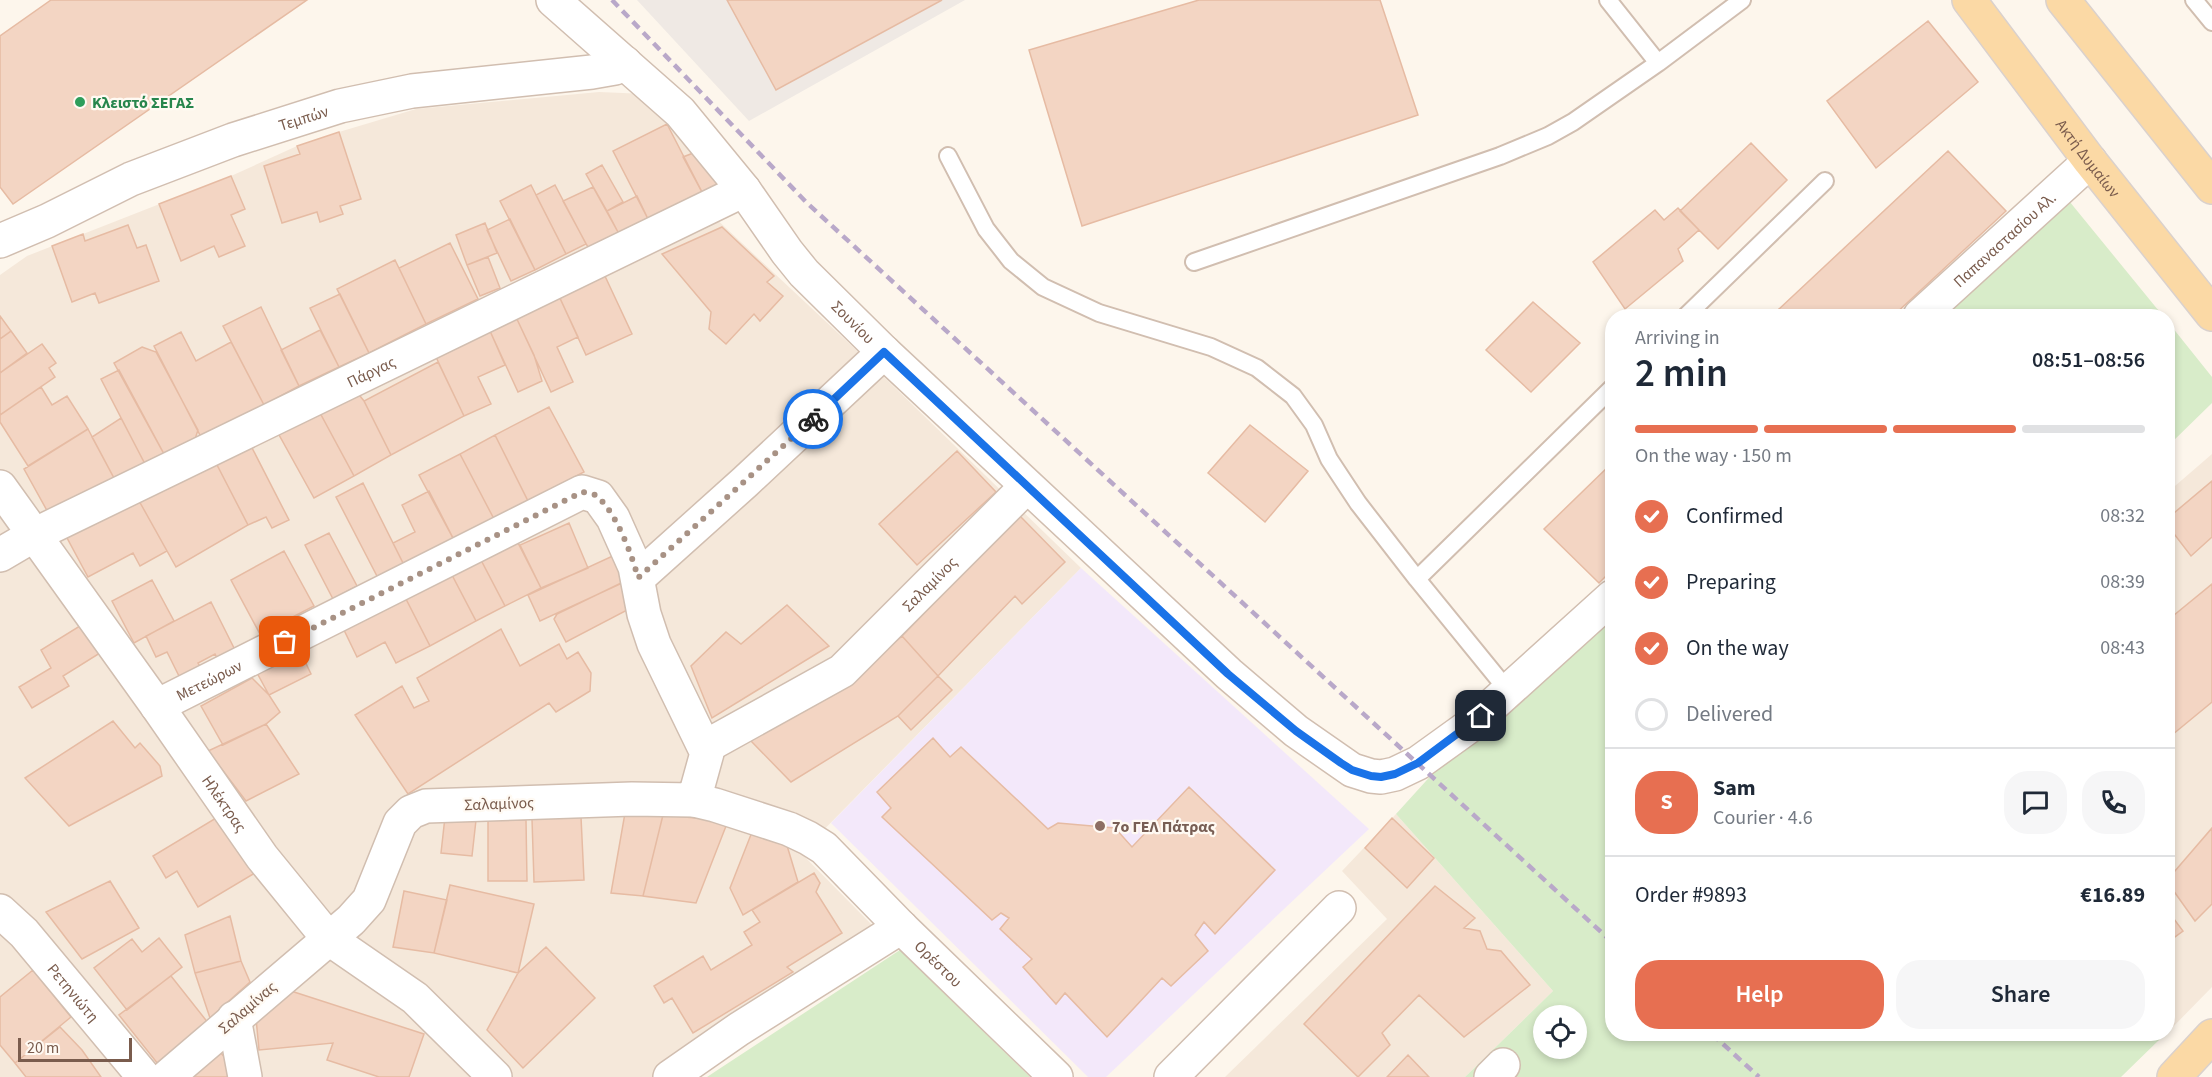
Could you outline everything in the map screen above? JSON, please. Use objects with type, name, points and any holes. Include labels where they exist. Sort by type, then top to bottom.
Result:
[{"type":"main road","name":"Ακτή Δυμαίων","points":[[1969,0],[2090,161],[2212,314]]},
{"type":"main road","points":[[2063,0],[2212,187]]},
{"type":"main road","points":[[2174,1077],[2212,1036]]},
{"type":"street","name":"Σουνίου","points":[[554,0],[680,112],[744,190],[804,273],[884,352],[1228,674],[1296,731],[1352,770],[1381,777],[1395,774],[1418,763],[1467,728],[1509,692]]},
{"type":"street","name":"Τεμπών","points":[[0,241],[47,221],[141,175],[234,140],[340,106],[412,91],[592,72],[615,68],[626,63]]},
{"type":"street","name":"Παπαναστασίου Αλ.","points":[[1928,309],[2090,161]]},
{"type":"street","name":"Πάργας","points":[[0,555],[34,535],[744,190]]},
{"type":"street","points":[[694,800],[706,750],[651,637],[644,614],[638,578],[884,352]]},
{"type":"street","name":"Σαλαμίνος","points":[[706,750],[842,671],[1026,486]]},
{"type":"street","name":"Ηλέκτρας","points":[[0,487],[158,706],[262,857],[328,938],[415,998],[495,1077]]},
{"type":"street","name":"Μετεώρων","points":[[158,706],[582,492],[598,497],[608,510],[631,557],[638,578]]},
{"type":"street","points":[[1509,692],[1605,603]]},
{"type":"street","name":"Σαλαμίνος","points":[[328,938],[351,920],[369,900],[400,823],[411,812],[426,806],[632,799],[694,800],[789,829],[824,848]]},
{"type":"street","name":"Ορέστου","points":[[824,848],[901,927],[1056,1077]]},
{"type":"street","points":[[1171,1077],[1339,908]]},
{"type":"street","name":"Ρετηνιώτη","points":[[2,915],[24,933],[144,1077]]},
{"type":"street","points":[[670,1077],[739,1029],[901,927]]},
{"type":"street","name":"Σαλαμίνας","points":[[167,1077],[328,938]]},
{"type":"street","points":[[234,1018],[245,1077]]},
{"type":"lane","points":[[1608,0],[1658,63]]},
{"type":"lane","points":[[1194,262],[1500,156],[1548,136],[1573,122],[1658,63],[1742,0]]},
{"type":"lane","points":[[2194,0],[2212,22]]},
{"type":"lane","points":[[948,156],[986,229],[1011,261],[1042,287],[1099,313],[1211,347],[1257,368],[1293,396],[1314,425],[1329,459],[1358,503],[1509,692]]},
{"type":"lane","points":[[1693,309],[1825,181]]},
{"type":"lane","points":[[1417,579],[1605,395]]},
{"type":"shaded area","points":[[637,0],[965,0],[749,121]]},
{"type":"shaded area","points":[[599,92],[646,94],[696,152],[695,199],[854,348],[1081,568],[801,853],[873,926],[654,1077],[0,1077],[0,275],[27,256],[231,176],[297,146],[339,132],[416,109]]},
{"type":"shaded area","points":[[2212,454],[2212,987],[2175,1025],[2175,486]]},
{"type":"shaded area","name":"7ο ΓΕΛ Πάτρας","points":[[1081,568],[1369,829],[1106,1077],[1088,1077],[831,823]]},
{"type":"shaded area","points":[[1396,814],[1553,991],[1539,1005],[1533,1005],[1533,1011],[1465,1077],[1225,1077],[1387,919],[1342,871]]},
{"type":"green space","points":[[2065,196],[2157,309],[1942,309]]},
{"type":"green space","points":[[2175,331],[2212,377],[2212,403],[2175,439]]},
{"type":"green space","points":[[1605,618],[1605,1041],[2158,1041],[2121,1077],[1465,1077],[1533,1011],[1533,1059],[1587,1059],[1587,1005],[1539,1005],[1553,991],[1396,814],[1455,749]]},
{"type":"green space","points":[[900,950],[1030,1077],[707,1077],[716,1071]]},
{"type":"building","name":"Κλειστό ΣΕΓΑΣ","points":[[51,0],[307,0],[13,204],[0,187],[0,36]]},
{"type":"building","points":[[727,0],[942,0],[776,90]]},
{"type":"building","points":[[1199,0],[1380,0],[1418,115],[1082,226],[1029,50]]},
{"type":"building","points":[[1928,21],[1978,82],[1876,168],[1827,101]]},
{"type":"building","points":[[667,124],[703,194],[648,219],[613,151]]},
{"type":"building","points":[[339,132],[361,199],[340,206],[343,214],[320,222],[317,212],[282,223],[264,166],[300,154],[297,146]]},
{"type":"building","points":[[1751,143],[1787,180],[1718,249],[1680,211]]},
{"type":"building","points":[[1948,151],[2006,211],[1901,309],[1779,309]]},
{"type":"building","points":[[696,152],[726,184],[703,194],[683,157]]},
{"type":"building","points":[[602,165],[623,202],[607,211],[586,174]]},
{"type":"building","points":[[231,176],[245,209],[231,215],[245,246],[219,257],[214,246],[181,261],[159,204]]},
{"type":"building","points":[[531,185],[566,254],[535,270],[500,201]]},
{"type":"building","points":[[555,185],[586,244],[566,254],[536,195]]},
{"type":"building","points":[[593,187],[619,234],[589,249],[563,201]]},
{"type":"building","points":[[637,196],[648,219],[619,234],[607,211]]},
{"type":"building","points":[[1678,208],[1699,230],[1678,249],[1683,261],[1625,309],[1593,262],[1655,210],[1664,220]]},
{"type":"building","points":[[510,219],[535,270],[511,281],[487,230]]},
{"type":"building","points":[[485,223],[497,253],[467,265],[456,235]]},
{"type":"building","points":[[128,225],[137,248],[146,245],[159,281],[99,303],[95,293],[72,302],[52,246],[83,234],[85,241]]},
{"type":"building","points":[[722,227],[774,276],[767,282],[783,296],[760,321],[754,314],[726,344],[709,329],[711,312],[662,254]]},
{"type":"building","points":[[450,243],[478,299],[426,324],[399,268]]},
{"type":"building","points":[[488,257],[500,288],[480,296],[467,265]]},
{"type":"building","points":[[395,260],[426,324],[369,353],[337,289]]},
{"type":"building","points":[[604,274],[632,334],[586,355],[559,296]]},
{"type":"building","points":[[340,294],[369,353],[339,367],[310,308]]},
{"type":"building","points":[[559,296],[578,337],[557,347],[573,382],[551,392],[515,315]]},
{"type":"building","points":[[1533,302],[1580,343],[1531,392],[1486,350]]},
{"type":"building","points":[[261,307],[299,386],[264,405],[223,326]]},
{"type":"building","points":[[515,315],[534,355],[542,381],[518,392],[490,331]]},
{"type":"building","points":[[0,316],[11,331],[0,339]]},
{"type":"building","points":[[320,330],[339,367],[299,386],[281,350]]},
{"type":"building","points":[[11,331],[27,353],[0,373],[0,339]]},
{"type":"building","points":[[490,331],[505,365],[478,377],[491,404],[464,416],[435,355]]},
{"type":"building","points":[[181,332],[196,361],[231,342],[264,405],[202,439],[154,346]]},
{"type":"building","points":[[42,344],[56,363],[49,368],[55,377],[0,415],[0,373]]},
{"type":"building","points":[[142,347],[156,352],[198,430],[195,439],[164,454],[114,363]]},
{"type":"building","points":[[438,362],[464,416],[391,455],[364,401]]},
{"type":"building","points":[[119,370],[164,454],[145,464],[101,379]]},
{"type":"building","points":[[41,387],[52,405],[67,396],[88,429],[28,466],[0,422],[0,415]]},
{"type":"building","points":[[356,391],[364,401],[391,455],[354,476],[319,411]]},
{"type":"building","points":[[549,407],[584,472],[528,501],[495,435]]},
{"type":"building","points":[[319,411],[354,476],[314,498],[278,433]]},
{"type":"building","points":[[121,418],[145,464],[115,480],[92,437]]},
{"type":"building","points":[[1250,425],[1308,471],[1265,522],[1208,473]]},
{"type":"building","points":[[88,429],[115,480],[50,516],[24,469]]},
{"type":"building","points":[[495,435],[528,501],[494,519],[460,454]]},
{"type":"building","points":[[249,442],[289,520],[272,528],[266,517],[248,525],[215,461]]},
{"type":"building","points":[[957,451],[996,492],[917,565],[879,524]]},
{"type":"building","points":[[460,454],[494,519],[454,540],[419,475]]},
{"type":"building","points":[[215,461],[248,525],[176,567],[138,499]]},
{"type":"building","points":[[1605,470],[1605,577],[1599,583],[1544,529]]},
{"type":"building","points":[[2212,481],[2212,537],[2191,556],[2175,535],[2175,512]]},
{"type":"building","points":[[363,483],[404,565],[378,578],[336,497]]},
{"type":"building","points":[[429,491],[454,540],[404,565],[393,543],[415,532],[402,505]]},
{"type":"building","points":[[138,499],[167,551],[140,566],[133,553],[88,577],[66,536]]},
{"type":"building","points":[[1019,515],[1065,562],[1022,604],[1015,596],[938,676],[902,636]]},
{"type":"building","points":[[569,523],[588,568],[541,588],[520,545]]},
{"type":"building","points":[[329,533],[357,586],[333,599],[305,545]]},
{"type":"building","points":[[517,541],[541,588],[505,606],[481,560]]},
{"type":"building","points":[[284,551],[314,606],[260,634],[231,580]]},
{"type":"building","points":[[617,554],[629,580],[540,621],[528,595]]},
{"type":"building","points":[[481,560],[505,606],[476,621],[452,575]]},
{"type":"building","points":[[452,575],[476,621],[430,646],[406,599]]},
{"type":"building","points":[[152,580],[174,621],[134,643],[112,601]]},
{"type":"building","points":[[621,583],[633,607],[566,642],[554,619],[557,614]]},
{"type":"building","points":[[2212,584],[2212,702],[2175,733],[2175,614]]},
{"type":"building","points":[[406,599],[430,646],[396,663],[385,642],[357,657],[344,630]]},
{"type":"building","points":[[211,602],[236,652],[219,662],[215,654],[198,663],[202,670],[181,680],[167,652],[156,657],[146,636]]},
{"type":"building","points":[[787,605],[829,646],[712,718],[691,666],[726,632],[741,644]]},
{"type":"building","points":[[83,624],[100,653],[63,676],[69,686],[32,708],[19,687],[51,668],[41,650]]},
{"type":"building","points":[[501,629],[520,666],[559,644],[567,659],[578,652],[591,673],[590,691],[556,712],[549,703],[408,794],[355,715],[402,686],[414,708],[429,701],[417,678]]},
{"type":"building","points":[[902,636],[938,676],[898,716],[791,782],[750,740],[845,685]]},
{"type":"building","points":[[299,649],[311,674],[269,695],[256,671]]},
{"type":"building","points":[[938,676],[952,690],[911,730],[898,716]]},
{"type":"building","points":[[252,678],[269,695],[280,712],[266,724],[223,745],[201,706]]},
{"type":"building","points":[[113,721],[135,748],[140,743],[160,766],[162,776],[69,826],[25,778]]},
{"type":"building","points":[[266,724],[299,774],[246,801],[208,751]]},
{"type":"building","points":[[933,738],[950,757],[961,747],[1048,829],[1058,823],[1115,828],[1132,847],[1189,787],[1275,870],[1215,934],[1204,922],[1195,935],[1208,951],[1171,986],[1162,978],[1107,1037],[1065,993],[1056,1004],[1023,967],[1032,959],[1000,929],[1009,918],[1001,913],[992,920],[882,817],[891,808],[877,792]]},
{"type":"building","points":[[625,813],[663,815],[643,896],[611,893]]},
{"type":"building","points":[[221,815],[255,873],[198,907],[177,871],[166,878],[153,856]]},
{"type":"building","points":[[663,815],[728,821],[696,903],[643,896]]},
{"type":"building","points":[[445,817],[476,820],[472,856],[441,853]]},
{"type":"building","points":[[581,817],[584,880],[534,882],[532,819]]},
{"type":"building","points":[[1392,818],[1434,858],[1407,888],[1365,848]]},
{"type":"building","points":[[488,820],[526,820],[527,881],[488,881]]},
{"type":"building","points":[[2212,828],[2212,904],[2195,921],[2175,893],[2175,871]]},
{"type":"building","points":[[752,832],[785,839],[798,882],[743,915],[730,888]]},
{"type":"building","points":[[814,873],[820,883],[816,892],[842,933],[787,967],[793,972],[693,1033],[672,998],[664,1003],[654,986],[703,956],[711,970],[752,945],[744,932],[760,922],[752,910]]},
{"type":"building","points":[[110,881],[139,928],[82,959],[46,912]]},
{"type":"building","points":[[450,885],[534,904],[518,973],[434,953]]},
{"type":"building","points":[[1435,886],[1475,918],[1464,928],[1480,931],[1487,949],[1501,951],[1530,985],[1464,1037],[1419,995],[1382,1033],[1390,1045],[1358,1077],[1304,1024]]},
{"type":"building","points":[[404,891],[447,900],[434,953],[393,947]]},
{"type":"building","points":[[230,916],[241,961],[195,973],[185,935]]},
{"type":"building","points":[[2175,920],[2183,931],[2175,937]]},
{"type":"building","points":[[159,938],[182,967],[127,1010],[94,968],[132,939],[142,952]]},
{"type":"building","points":[[546,947],[595,998],[523,1068],[487,1030],[518,973]]},
{"type":"building","points":[[241,961],[250,982],[210,1018],[195,973]]},
{"type":"building","points":[[33,970],[71,1017],[15,1063],[0,1045],[0,997]]},
{"type":"building","points":[[171,976],[209,1024],[158,1064],[119,1015]]},
{"type":"building","points":[[291,991],[424,1034],[409,1077],[379,1077],[327,1060],[333,1043],[259,1050],[256,1018]]},
{"type":"building","points":[[60,1027],[82,1050],[101,1077],[26,1077],[15,1063]]},
{"type":"building","points":[[220,1052],[236,1070],[228,1077],[190,1077]]},
{"type":"building","points":[[1408,1055],[1429,1077],[1387,1077]]},
{"type":"railway","points":[[612,0],[807,203],[1605,936]]},
{"type":"railway","points":[[1720,1041],[1759,1077]]},
{"type":"way so far","points":[[285,642],[582,492],[593,494],[603,502],[618,528],[638,578],[813,419]]},
{"type":"place","name":"Κλειστό ΣΕΓΑΣ","points":[[80,102]]},
{"type":"place","name":"7ο ΓΕΛ Πάτρας","points":[[1100,826]]},
{"type":"route","points":[[813,419],[884,352],[1228,674],[1296,731],[1352,770],[1378,777],[1395,774],[1418,763],[1481,716]]}]
